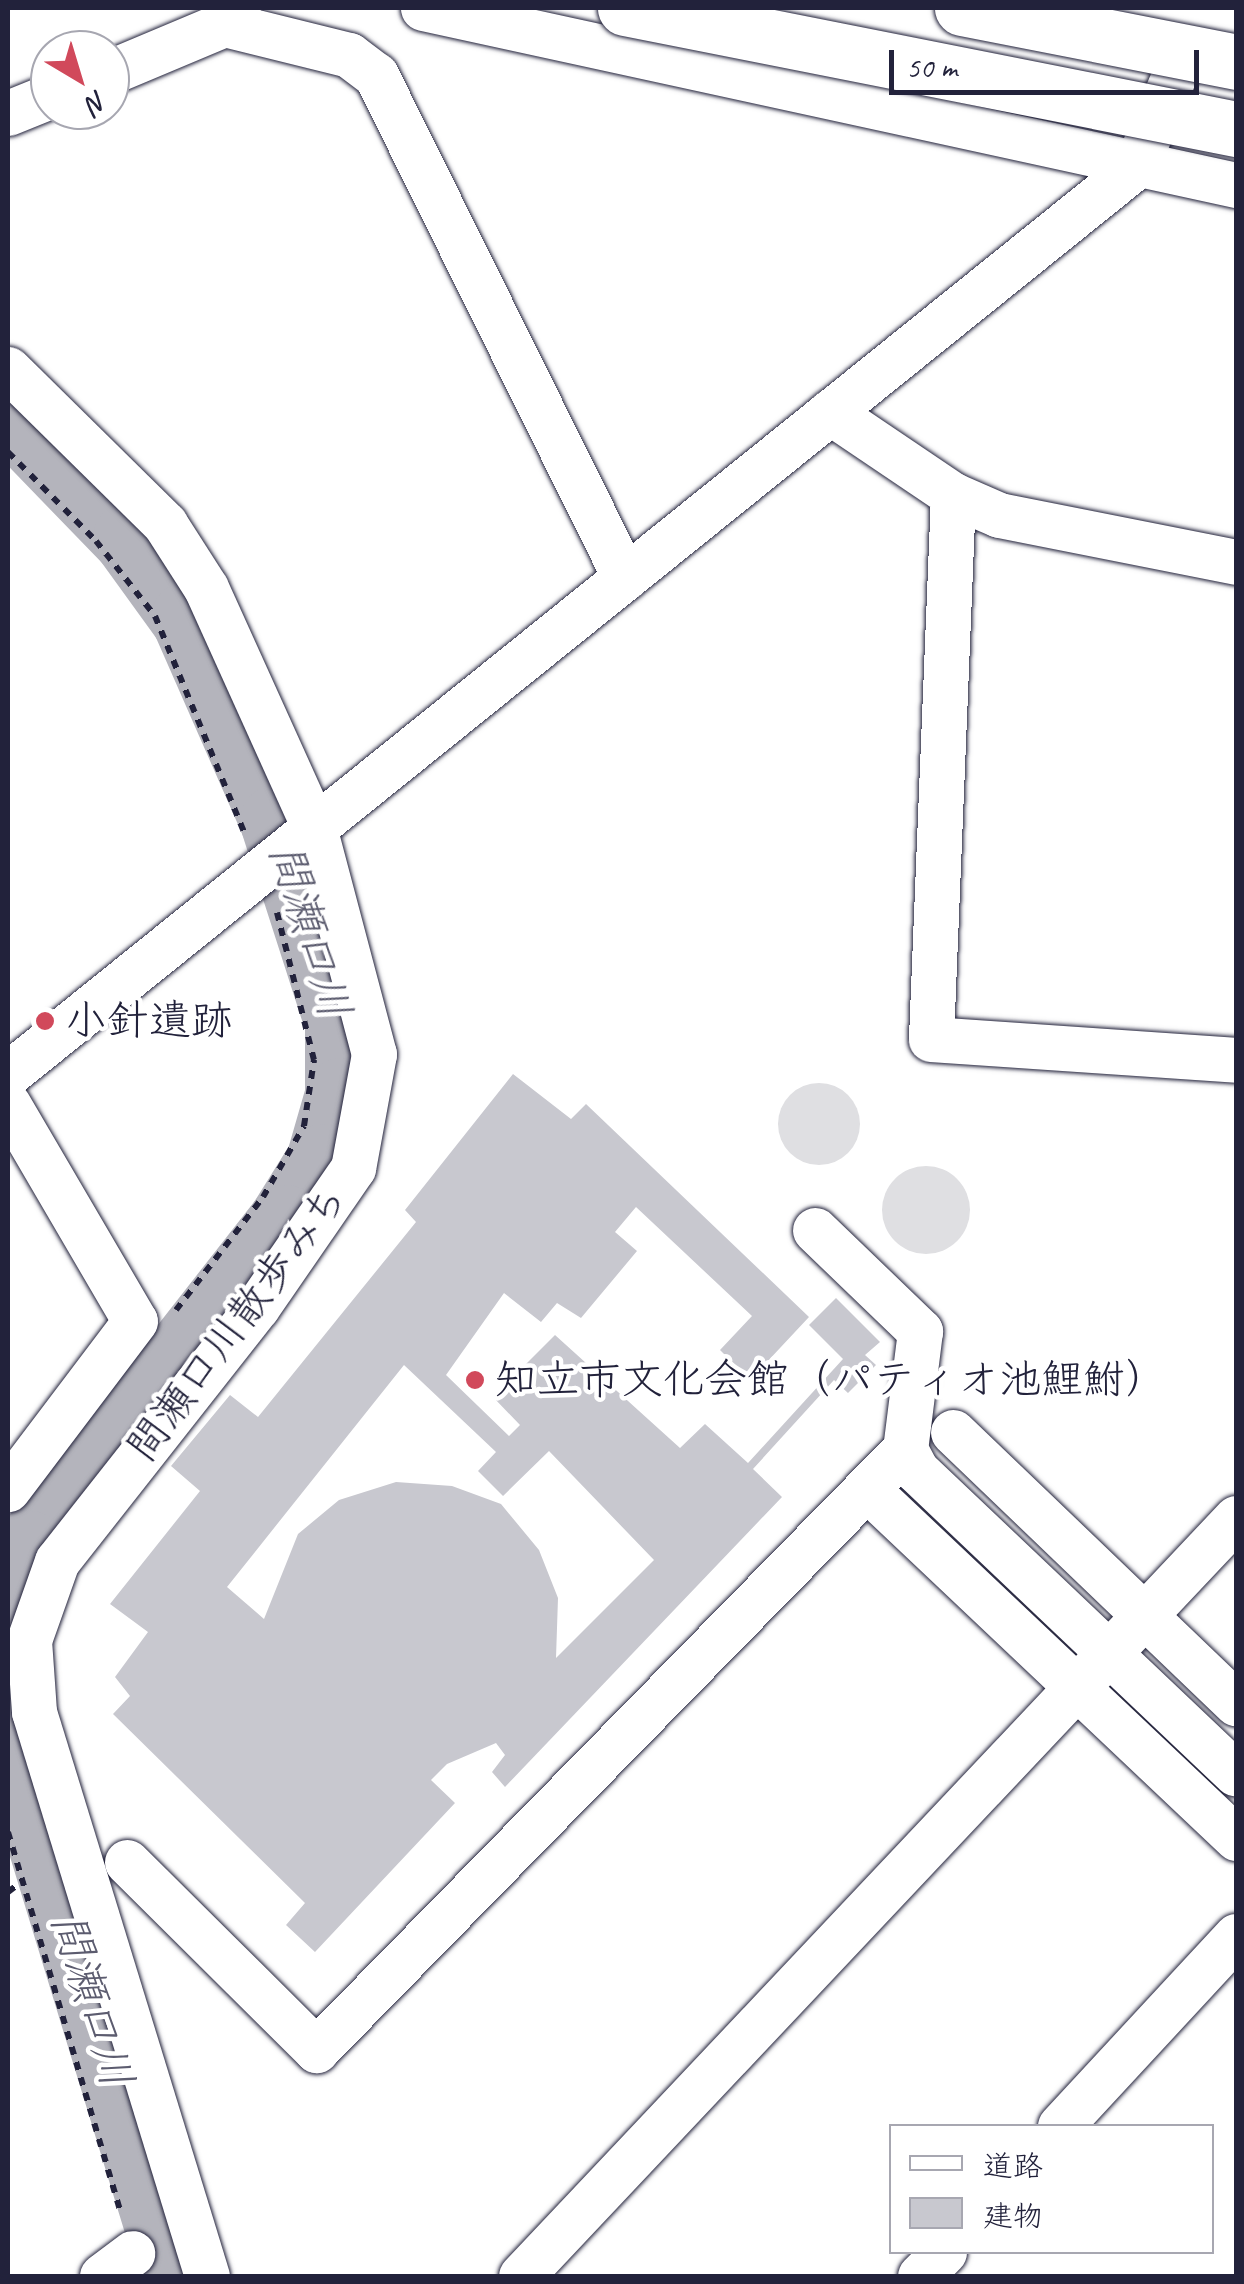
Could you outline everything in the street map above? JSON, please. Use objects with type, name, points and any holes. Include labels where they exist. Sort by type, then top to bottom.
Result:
[{"type":"highway","points":[[626,8],[1236,129]]},
{"type":"highway","points":[[962,8],[1236,62]]},
{"type":"street","points":[[423,8],[1236,185]]},
{"type":"street","points":[[8,1074],[1136,166],[1217,25],[1132,8]]},
{"type":"street","points":[[130,63],[231,16],[350,55],[376,74],[625,578]]},
{"type":"street","name":"間瀬口川散歩みち","points":[[8,369],[165,524],[242,660],[313,828],[374,1054],[353,1168],[257,1307],[56,1562],[29,1640],[34,1712],[207,2276]]},
{"type":"street","points":[[830,412],[953,494],[999,515],[1236,562]]},
{"type":"street","points":[[953,494],[930,1039],[1236,1060]]},
{"type":"street","points":[[8,1104],[135,1321],[8,1489]]},
{"type":"street","points":[[128,1862],[316,2050],[911,1459],[920,1331],[815,1230]]},
{"type":"street","points":[[953,1432],[1236,1703]]},
{"type":"street","points":[[911,1459],[1236,1774]]},
{"type":"street","points":[[884,1505],[1236,1838]]},
{"type":"street","points":[[521,2276],[1236,1518]]},
{"type":"street","points":[[1062,2124],[1236,1936]]},
{"type":"street","points":[[920,2276],[942,2254]]},
{"type":"path","points":[[8,452],[96,541],[154,616],[264,866],[314,1060],[304,1126],[263,1197],[166,1324]]},
{"type":"path","points":[[8,1832],[24,1880],[117,2264]]},
{"type":"path","points":[[8,1892],[24,1880]]},
{"type":"shaded area","points":[[819,1083],[835,1086],[848,1095],[857,1108],[857,1140],[848,1153],[835,1162],[819,1165],[803,1162],[790,1153],[781,1140],[778,1124],[781,1108],[790,1095],[803,1086]]},
{"type":"shaded area","points":[[926,1166],[943,1169],[957,1179],[967,1193],[967,1227],[957,1241],[943,1251],[926,1254],[909,1251],[895,1241],[885,1227],[882,1210],[885,1193],[895,1179],[909,1169]]},
{"type":"building","points":[[513,1074],[571,1119],[586,1104],[809,1317],[750,1380],[720,1350],[752,1316],[636,1207],[615,1232],[637,1251],[581,1318],[557,1303],[541,1322],[504,1293],[446,1375],[509,1436],[520,1425],[493,1397],[555,1335],[680,1448],[705,1424],[748,1463],[843,1359],[809,1325],[836,1298],[880,1342],[865,1355],[876,1365],[848,1393],[834,1380],[753,1469],[782,1497],[505,1787],[492,1772],[505,1755],[496,1743],[447,1764],[431,1780],[455,1803],[315,1952],[286,1925],[305,1903],[113,1714],[130,1696],[115,1677],[148,1632],[110,1604],[200,1491],[171,1466],[230,1395],[258,1417],[416,1222],[405,1210]],"holes":[[[404,1365],[496,1452],[478,1471],[503,1496],[549,1451],[654,1560],[556,1658],[558,1598],[539,1550],[501,1504],[452,1486],[396,1482],[339,1500],[298,1534],[264,1619],[227,1587]]]},
{"type":"waterway","name":"間瀬口川","points":[[8,412],[130,538],[188,618],[277,821],[342,1024],[342,1095],[323,1161],[285,1222],[30,1548],[8,1613]]},
{"type":"waterway","name":"間瀬口川","points":[[8,1723],[177,2276]]},
{"type":"place","name":"小針遺跡","points":[[45,1021]]},
{"type":"place","name":"知立市文化会館（パティオ池鯉鮒）","points":[[475,1380]]}]
